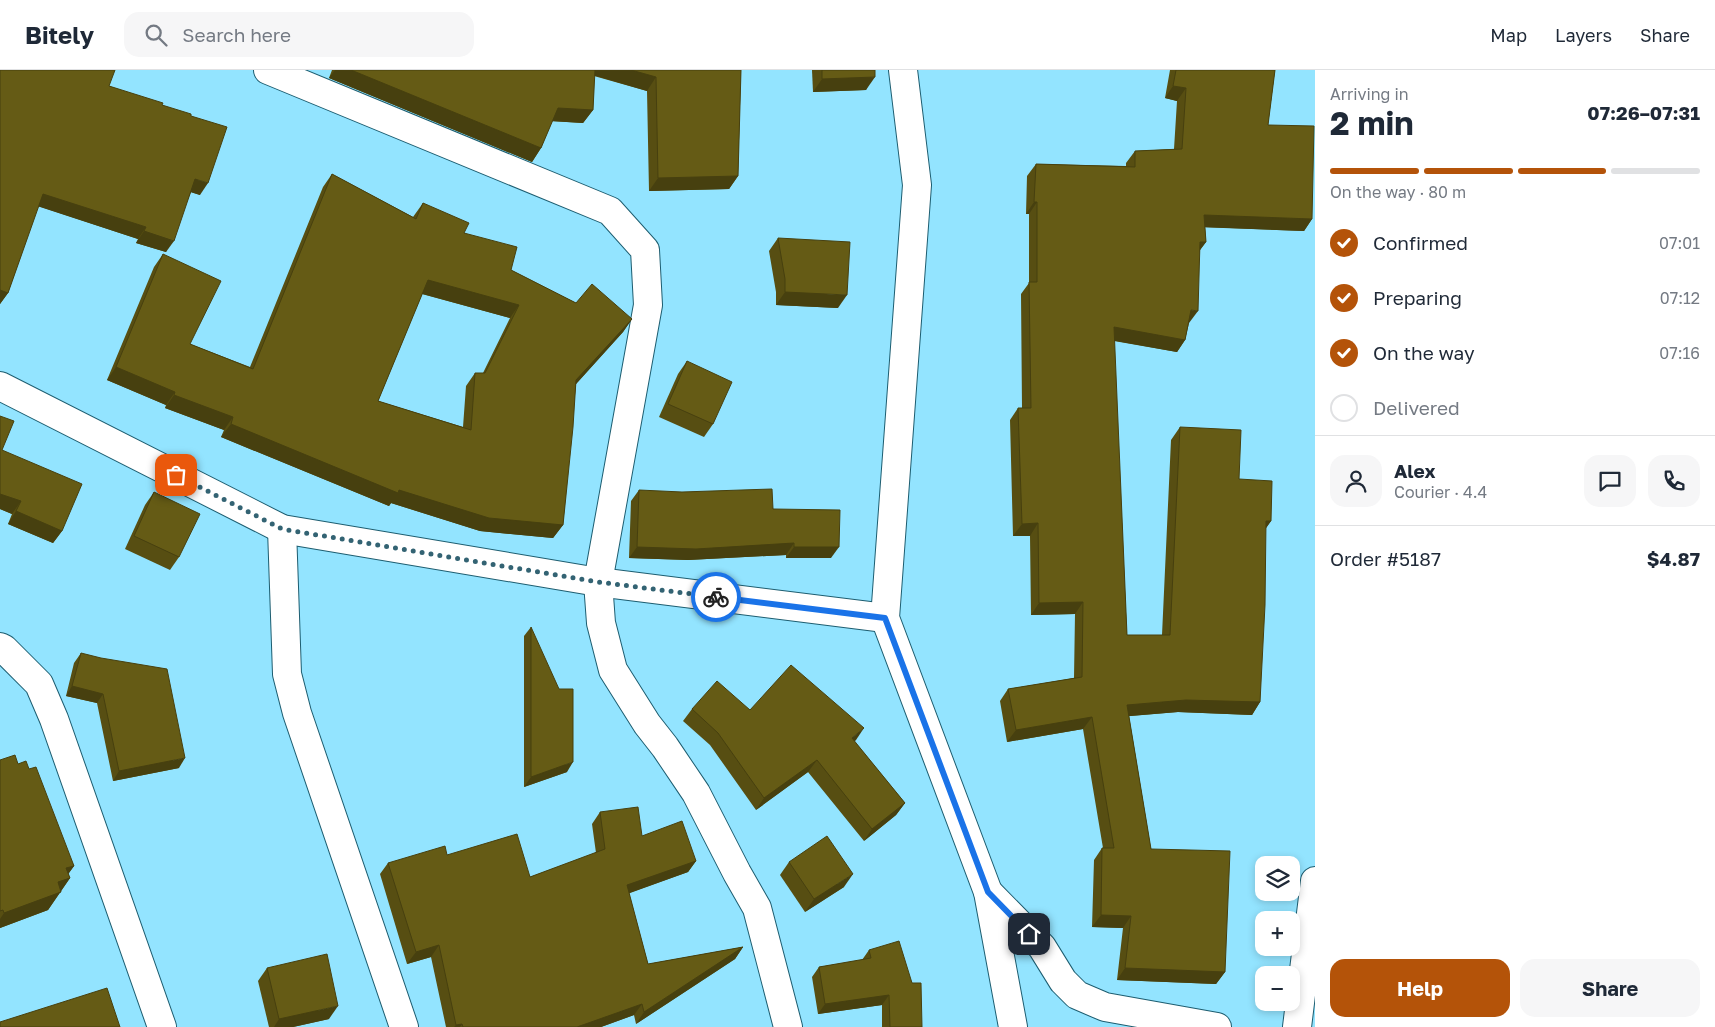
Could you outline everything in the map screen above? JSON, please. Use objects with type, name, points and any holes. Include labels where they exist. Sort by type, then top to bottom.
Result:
[{"type":"street","points":[[903,70],[916,185],[885,618],[988,892],[1013,1027]]},
{"type":"street","points":[[281,73],[610,211],[645,250],[648,306],[598,582],[601,623],[613,670],[696,793],[757,908],[788,1027]]},
{"type":"street","points":[[0,386],[282,529],[598,582],[885,618]]},
{"type":"street","points":[[282,529],[287,674],[297,713],[404,1027]]},
{"type":"street","points":[[0,647],[39,684],[54,719],[162,1027]]},
{"type":"street","points":[[1297,1027],[1315,881]]},
{"type":"street","points":[[988,892],[1042,947],[1063,981],[1077,995],[1105,1008],[1217,1027]]},
{"type":"building","points":[[0,70],[115,70],[109,86],[163,103],[162,105],[191,114],[191,116],[227,127],[208,183],[195,179],[174,241],[144,231],[146,227],[43,194],[8,293],[0,290]]},
{"type":"building","points":[[351,70],[595,70],[593,110],[558,108],[541,148]]},
{"type":"building","points":[[631,70],[741,70],[738,176],[658,178],[656,77]]},
{"type":"building","points":[[822,70],[875,70],[875,77],[822,79]]},
{"type":"building","points":[[1176,70],[1275,70],[1268,125],[1314,126],[1312,219],[1204,215],[1206,242],[1200,242],[1198,311],[1191,310],[1185,340],[1114,327],[1127,635],[1170,635],[1180,427],[1241,430],[1239,479],[1272,481],[1271,521],[1266,521],[1265,605],[1260,702],[1186,700],[1127,705],[1151,849],[1230,851],[1225,972],[1125,968],[1131,916],[1101,915],[1102,848],[1114,848],[1092,717],[1016,730],[1008,689],[1082,677],[1083,602],[1039,603],[1038,523],[1022,524],[1018,408],[1031,408],[1029,282],[1037,282],[1037,202],[1034,202],[1036,164],[1135,167],[1135,151],[1182,149],[1186,88],[1173,86]]},
{"type":"building","points":[[332,174],[416,219],[423,203],[469,223],[464,233],[517,247],[511,270],[576,303],[592,284],[632,319],[576,380],[563,525],[489,518],[399,490],[398,493],[231,424],[233,417],[174,395],[175,392],[116,367],[163,254],[221,281],[190,344],[253,369]],"holes":[[[428,280],[519,305],[485,373],[475,373],[471,430],[378,401]]]},
{"type":"building","points":[[778,238],[850,242],[847,295],[785,292],[785,279]]},
{"type":"building","points":[[687,361],[732,382],[713,424],[668,404]]},
{"type":"building","points":[[0,416],[14,421],[2,450],[82,484],[62,531],[16,511],[21,501],[0,494]]},
{"type":"building","points":[[772,489],[773,509],[840,510],[839,547],[794,547],[794,543],[696,549],[637,547],[639,490],[682,492]]},
{"type":"building","points":[[154,492],[200,514],[179,557],[134,536]]},
{"type":"building","points":[[531,627],[559,689],[573,689],[573,762],[531,777]]},
{"type":"building","points":[[81,653],[167,669],[185,758],[119,771],[103,694],[72,686]]},
{"type":"building","points":[[791,665],[864,728],[852,738],[905,803],[872,829],[817,760],[764,798],[718,733],[692,709],[717,681],[750,710]]},
{"type":"building","points":[[15,755],[18,764],[26,761],[29,769],[36,767],[74,866],[66,868],[70,878],[58,882],[61,892],[4,913],[3,910],[0,911],[0,760]]},
{"type":"building","points":[[638,807],[642,836],[682,821],[696,861],[627,885],[648,964],[743,947],[644,1012],[642,1004],[577,1027],[463,1027],[462,1024],[456,1025],[439,945],[416,952],[388,863],[445,846],[447,855],[517,834],[530,877],[605,849],[600,812]]},
{"type":"building","points":[[827,836],[853,874],[814,899],[789,862]]},
{"type":"building","points":[[899,941],[912,983],[921,983],[922,1027],[890,1027],[889,995],[825,1004],[819,967],[871,958],[869,950]]},
{"type":"building","points":[[327,954],[338,1006],[279,1019],[267,968]]},
{"type":"building","points":[[107,988],[120,1027],[0,1027],[0,1022]]},
{"type":"way so far","points":[[176,475],[282,529],[598,582],[716,597]]},
{"type":"route","points":[[716,597],[885,618],[988,892],[1029,934]]}]
